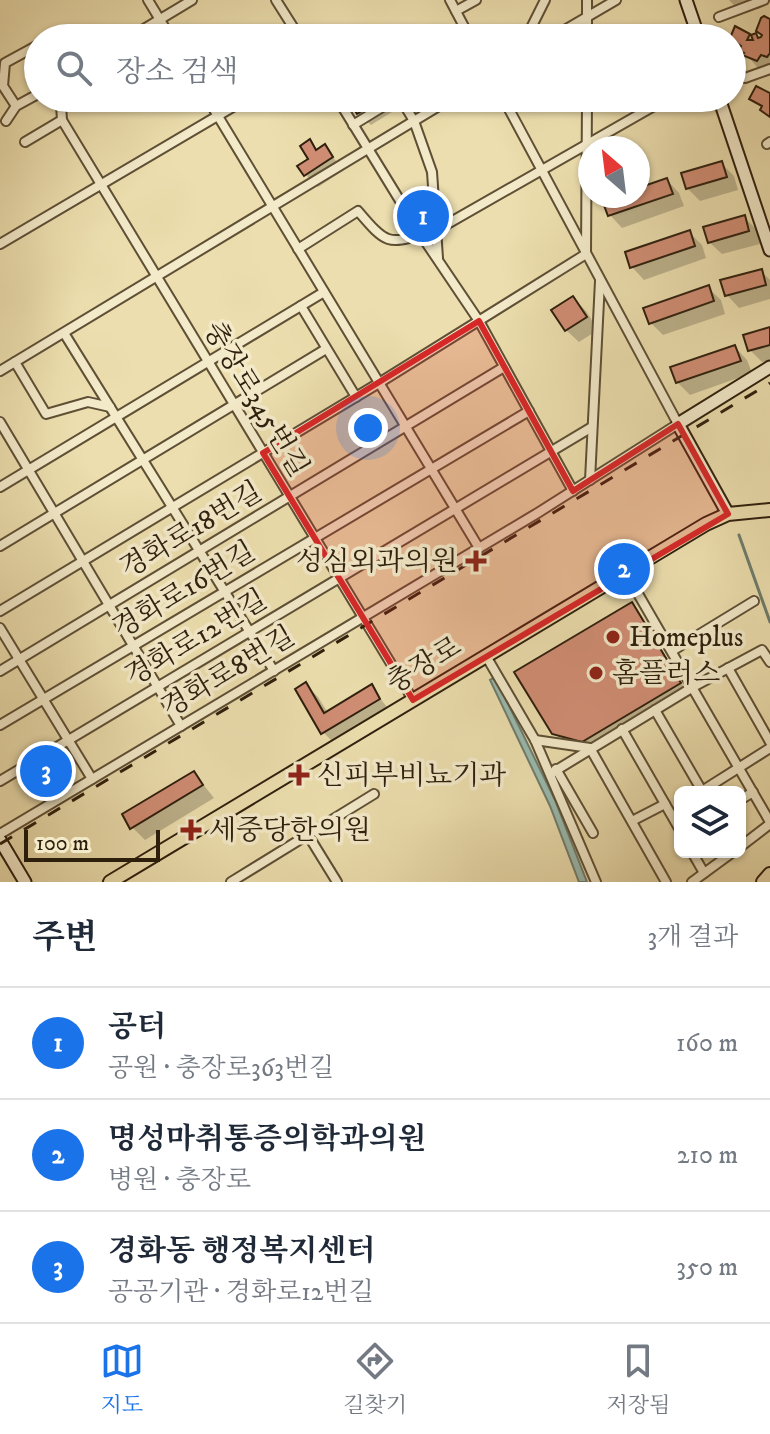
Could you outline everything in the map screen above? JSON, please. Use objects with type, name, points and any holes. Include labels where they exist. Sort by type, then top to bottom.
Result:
[{"type":"main road","name":"충장로","points":[[110,882],[706,524],[728,514],[770,510]]},
{"type":"main road","points":[[763,882],[770,874]]},
{"type":"street","points":[[152,24],[192,0]]},
{"type":"street","points":[[276,0],[291,24]]},
{"type":"street","points":[[450,0],[463,24]]},
{"type":"street","points":[[456,11],[476,0]]},
{"type":"street","points":[[533,24],[545,0]]},
{"type":"street","points":[[587,0],[587,24]]},
{"type":"street","points":[[575,24],[616,0]]},
{"type":"street","points":[[686,0],[694,24]]},
{"type":"street","points":[[719,17],[764,0]]},
{"type":"street","points":[[152,2],[163,24]]},
{"type":"street","points":[[16,106],[2,87],[5,63],[24,53]]},
{"type":"street","points":[[746,78],[770,69]]},
{"type":"street","points":[[6,121],[16,106],[24,102]]},
{"type":"street","name":"충장로345번길","points":[[61,112],[62,120],[413,700]]},
{"type":"street","points":[[216,112],[479,548]]},
{"type":"street","points":[[0,244],[225,112]]},
{"type":"street","points":[[345,112],[421,235],[479,321],[573,491]]},
{"type":"street","points":[[353,125],[375,112]]},
{"type":"street","points":[[408,112],[414,121],[432,172],[439,259]]},
{"type":"street","points":[[0,371],[429,112]]},
{"type":"street","points":[[510,112],[728,514]]},
{"type":"street","points":[[587,112],[587,136]]},
{"type":"street","points":[[603,136],[644,112]]},
{"type":"street","points":[[724,112],[770,250]]},
{"type":"street","points":[[25,142],[62,120]]},
{"type":"street","points":[[298,249],[358,211],[379,236],[397,241],[435,231],[578,150]]},
{"type":"street","points":[[586,208],[586,254]]},
{"type":"street","points":[[0,611],[379,383],[586,254]]},
{"type":"street","points":[[590,480],[600,279]]},
{"type":"street","points":[[0,487],[324,292]]},
{"type":"street","points":[[301,306],[356,397]]},
{"type":"street","points":[[64,333],[274,671]]},
{"type":"street","points":[[0,546],[326,349]]},
{"type":"street","points":[[15,362],[46,414],[88,402],[126,411]]},
{"type":"street","name":"경화로18번길","points":[[0,671],[504,367]]},
{"type":"street","points":[[678,424],[770,367]]},
{"type":"street","name":"경화로16번길","points":[[0,725],[529,411]]},
{"type":"street","name":"경화로8번길","points":[[0,834],[479,548],[678,424]]},
{"type":"street","points":[[1,427],[181,726]]},
{"type":"street","name":"경화로12번길","points":[[0,781],[592,427]]},
{"type":"street","points":[[626,573],[770,823],[746,842]]},
{"type":"street","points":[[672,651],[754,601]]},
{"type":"street","points":[[0,628],[92,779]]},
{"type":"street","points":[[553,771],[693,687],[762,650],[770,662]]},
{"type":"street","points":[[486,656],[593,833]]},
{"type":"street","points":[[728,668],[770,742]]},
{"type":"street","points":[[655,710],[699,786]]},
{"type":"street","points":[[622,729],[674,820]]},
{"type":"street","points":[[535,740],[590,748]]},
{"type":"street","points":[[590,748],[666,882]]},
{"type":"street","points":[[710,786],[770,748]]},
{"type":"street","points":[[553,771],[596,882]]},
{"type":"street","points":[[746,796],[753,792]]},
{"type":"street","points":[[231,882],[374,794]]},
{"type":"street","points":[[632,821],[665,804]]},
{"type":"street","points":[[308,835],[337,882]]},
{"type":"street","points":[[0,840],[25,882]]},
{"type":"street","points":[[695,858],[704,873]]},
{"type":"street","points":[[692,882],[725,858]]},
{"type":"highlighted area","points":[[479,321],[573,491],[678,424],[728,514],[413,700],[263,453]]},
{"type":"green space","points":[[427,203],[432,222],[421,226],[413,211]]},
{"type":"water","points":[[495,677],[555,800],[587,882],[579,882],[550,806],[490,680]]},
{"type":"building","points":[[761,18],[770,19],[770,53],[767,57],[761,55],[757,61],[746,57],[746,32],[750,34],[747,40],[753,40],[751,35],[756,33],[758,38],[761,37],[756,31]]},
{"type":"building","points":[[756,86],[770,93],[770,117],[760,110],[762,106],[749,99]]},
{"type":"building","points":[[310,139],[316,150],[325,144],[333,157],[304,176],[297,166],[308,159],[300,146]]},
{"type":"building","points":[[722,161],[727,177],[686,189],[681,173]]},
{"type":"building","points":[[667,178],[673,194],[650,202],[650,184]]},
{"type":"building","points":[[605,208],[632,208],[608,216]]},
{"type":"building","points":[[745,215],[749,231],[708,243],[703,227]]},
{"type":"building","points":[[690,230],[695,246],[630,268],[625,252]]},
{"type":"building","points":[[762,269],[766,285],[725,296],[720,280]]},
{"type":"building","points":[[709,285],[714,301],[649,324],[643,308]]},
{"type":"building","points":[[573,296],[587,317],[565,331],[551,310]]},
{"type":"building","points":[[770,327],[770,345],[748,351],[743,335]]},
{"type":"building","points":[[735,345],[741,361],[676,383],[670,367]]},
{"type":"building","name":"Homeplus","points":[[632,602],[681,683],[582,742],[552,734],[514,672]]},
{"type":"building","points":[[306,682],[324,713],[372,684],[380,699],[321,734],[295,689]]},
{"type":"building","points":[[194,771],[203,785],[130,829],[122,814]]},
{"type":"waterway","points":[[739,535],[770,622]]},
{"type":"railway","points":[[0,844],[770,383]]},
{"type":"place","name":"공터","points":[[423,216]]},
{"type":"place","name":"성심외과의원","points":[[476,561]]},
{"type":"place","name":"명성마취통증의학과의원","points":[[624,569]]},
{"type":"place","name":"Homeplus","points":[[613,637]]},
{"type":"place","name":"홈플러스","points":[[596,673]]},
{"type":"place","name":"경화동 행정복지센터","points":[[46,771]]},
{"type":"place","name":"신피부비뇨기과","points":[[299,775]]},
{"type":"place","name":"세중당한의원","points":[[191,830]]}]
